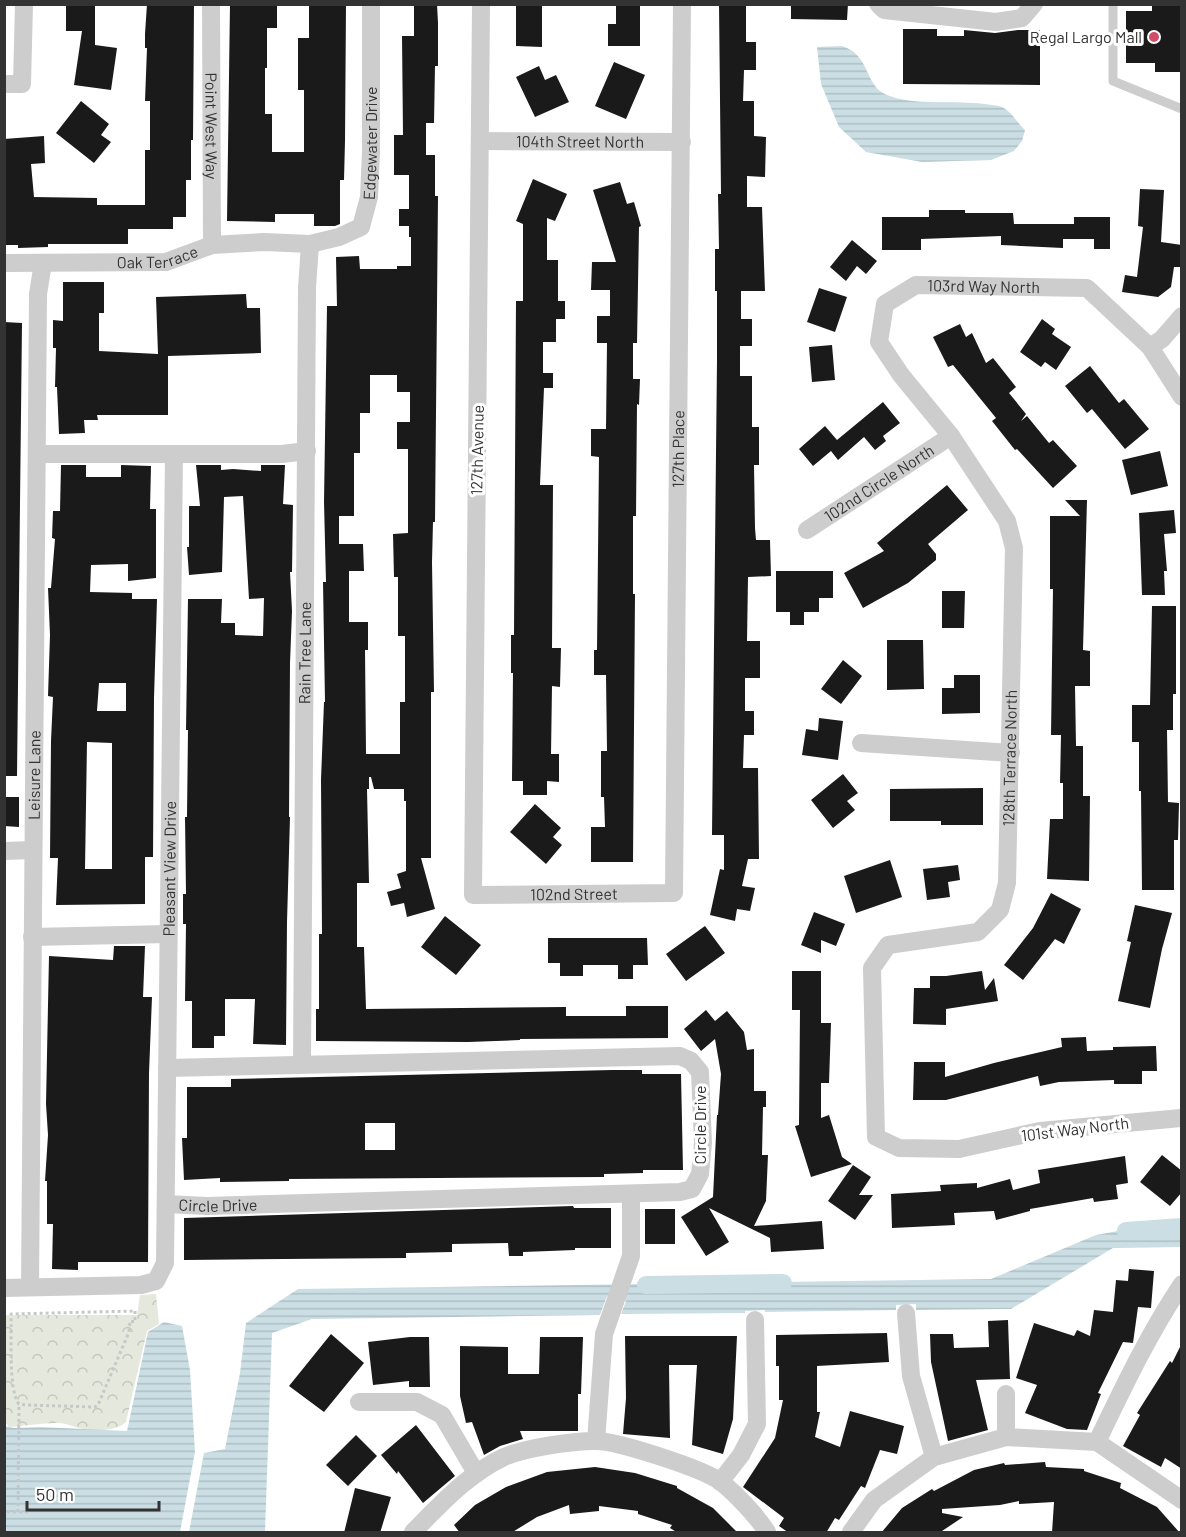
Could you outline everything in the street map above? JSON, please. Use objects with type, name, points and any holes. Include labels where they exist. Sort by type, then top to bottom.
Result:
[{"type":"street","points":[[13,84],[24,4]]},
{"type":"street","name":"Point West Way","points":[[211,4],[212,245]]},
{"type":"street","name":"Edgewater Drive","points":[[310,244],[339,237],[361,227],[369,197],[371,4]]},
{"type":"street","name":"127th Avenue","points":[[473,896],[482,4]]},
{"type":"street","name":"127th Place","points":[[674,893],[682,4]]},
{"type":"street","points":[[878,4],[884,10],[996,22],[1022,18],[1034,4]]},
{"type":"street","name":"104th Street North","points":[[480,141],[682,141]]},
{"type":"street","name":"Oak Terrace","points":[[4,263],[166,262],[212,245],[264,242],[310,244]]},
{"type":"street","name":"Rain Tree Lane","points":[[302,1063],[310,244]]},
{"type":"street","name":"Leisure Lane","points":[[30,1287],[38,294],[43,263]]},
{"type":"street","name":"103rd Way North","points":[[885,304],[916,285],[1087,288],[1150,347]]},
{"type":"street","name":"128th Terrace North","points":[[885,304],[879,342],[901,375],[951,436],[1007,521],[1014,548],[1007,883],[1000,910],[978,932],[888,945],[872,968],[876,1137],[899,1148]]},
{"type":"street","points":[[1182,316],[1162,339],[1150,347],[1182,398]]},
{"type":"street","name":"102nd Circle North","points":[[807,530],[951,436]]},
{"type":"street","points":[[37,454],[282,454],[307,451]]},
{"type":"street","name":"Pleasant View Drive","points":[[30,1287],[141,1285],[156,1281],[165,1263],[174,454]]},
{"type":"street","points":[[861,743],[1011,753]]},
{"type":"street","points":[[4,851],[33,850]]},
{"type":"street","name":"102nd Street","points":[[473,896],[674,893]]},
{"type":"street","points":[[32,937],[168,934]]},
{"type":"street","name":"Circle Drive","points":[[166,1204],[207,1206],[680,1192],[692,1188],[700,1174],[703,1143],[700,1072],[691,1061],[680,1056],[302,1063],[167,1068]]},
{"type":"street","name":"101st Way North","points":[[899,1148],[959,1149],[1040,1131],[1181,1113]]},
{"type":"street","points":[[596,1441],[604,1334],[631,1256],[631,1194]]},
{"type":"street","points":[[1097,1442],[1169,1303],[1182,1284]]},
{"type":"street","points":[[4,1288],[30,1287]]},
{"type":"street","points":[[906,1313],[911,1376],[934,1457]]},
{"type":"street","points":[[720,1482],[741,1455],[757,1424],[755,1320]]},
{"type":"street","points":[[1006,1394],[1006,1437]]},
{"type":"street","points":[[359,1402],[417,1402],[442,1415],[476,1473]]},
{"type":"street","points":[[851,1533],[874,1500],[934,1457],[1006,1437],[1097,1442],[1182,1500]]},
{"type":"street","points":[[413,1533],[444,1500],[476,1473],[506,1456],[538,1448],[596,1441],[697,1469],[720,1482],[762,1524],[767,1533]]},
{"type":"lane","points":[[1113,4],[1113,81],[1182,109]]},
{"type":"path","points":[[18,1404],[95,1407],[98,1405],[129,1332],[130,1322],[135,1322],[135,1311],[11,1314],[12,1383],[18,1404],[18,1512]]},
{"type":"path","points":[[7,1512],[30,1512]]},
{"type":"green space","points":[[156,1294],[159,1324],[147,1331],[126,1422],[115,1428],[102,1430],[57,1423],[9,1427],[4,1421],[5,1315],[137,1315],[140,1295]]},
{"type":"shaded area","points":[[842,46],[858,56],[874,85],[887,95],[909,100],[973,103],[1002,107],[1025,130],[1022,141],[1014,151],[991,160],[922,162],[866,152],[839,127],[821,84],[817,47]]},
{"type":"shaded area","points":[[1181,1230],[1181,1247],[1113,1248],[1011,1309],[916,1310],[916,1304],[896,1305],[896,1310],[765,1312],[765,1310],[745,1311],[745,1313],[621,1314],[626,1301],[607,1296],[600,1315],[312,1319],[272,1333],[265,1532],[189,1532],[204,1453],[225,1449],[240,1373],[246,1323],[298,1289],[991,1279],[1096,1235],[1118,1231]]},
{"type":"shaded area","points":[[164,1322],[182,1326],[190,1370],[195,1452],[180,1532],[5,1532],[5,1426],[127,1431],[148,1332]]},
{"type":"building","points":[[66,4],[95,4],[95,45],[117,48],[111,90],[74,85],[82,31],[66,31]]},
{"type":"building","points":[[147,4],[194,4],[193,140],[191,140],[191,180],[186,180],[186,217],[173,217],[173,229],[128,229],[128,244],[48,244],[48,247],[18,248],[18,245],[4,245],[4,200],[6,200],[4,139],[44,136],[45,163],[31,164],[34,197],[97,198],[97,205],[145,205],[145,150],[150,150],[150,101],[145,101]]},
{"type":"building","points":[[230,4],[277,4],[277,28],[267,28],[265,114],[272,114],[272,152],[304,152],[304,90],[298,90],[298,38],[309,38],[309,4],[346,4],[344,180],[340,180],[340,224],[314,226],[314,214],[275,214],[275,222],[227,221]]},
{"type":"building","points":[[414,4],[437,4],[438,66],[435,66],[434,123],[426,123],[426,155],[435,155],[435,196],[438,196],[435,522],[433,522],[432,562],[434,692],[431,692],[431,858],[421,858],[435,909],[407,917],[404,903],[391,906],[387,892],[401,888],[397,874],[406,871],[404,789],[374,789],[371,777],[369,777],[369,789],[367,789],[369,883],[357,883],[357,947],[364,947],[366,1009],[566,1007],[566,1016],[626,1016],[626,1006],[668,1006],[668,1038],[520,1039],[468,1042],[316,1041],[316,1009],[319,1009],[319,934],[322,934],[321,780],[325,702],[323,582],[326,582],[324,502],[327,306],[337,306],[336,257],[359,256],[360,269],[397,269],[397,266],[411,266],[409,226],[399,226],[399,209],[409,209],[409,175],[394,175],[394,135],[403,135],[402,36],[414,36]],"holes":[[[370,375],[397,375],[397,392],[410,392],[410,422],[397,422],[397,449],[408,449],[408,533],[393,534],[394,577],[398,577],[398,636],[405,636],[405,702],[400,702],[400,754],[366,754],[365,650],[368,650],[368,622],[349,622],[349,571],[364,571],[363,544],[339,544],[339,516],[354,516],[354,453],[360,453],[360,413],[370,413]]]},
{"type":"building","points":[[719,4],[746,4],[746,42],[756,42],[756,70],[744,70],[743,101],[754,101],[754,136],[766,137],[765,177],[747,176],[747,207],[762,207],[765,291],[741,291],[741,319],[752,319],[752,346],[740,346],[740,376],[752,376],[752,427],[759,427],[759,465],[754,465],[756,540],[770,540],[771,576],[748,577],[747,641],[760,641],[760,678],[745,678],[745,711],[754,711],[754,735],[744,735],[743,768],[758,768],[759,859],[748,859],[742,886],[755,888],[750,911],[737,909],[735,921],[710,915],[720,869],[724,870],[724,835],[712,835],[717,360],[715,249],[719,249],[718,194],[721,194]]},
{"type":"building","points":[[791,4],[848,4],[847,20],[791,19]]},
{"type":"building","name":"Regal Largo Mall","points":[[1152,4],[1182,4],[1182,72],[1155,72],[1155,63],[1126,63],[1126,11],[1152,11]]},
{"type":"building","points":[[516,5],[542,6],[542,47],[516,46]]},
{"type":"building","points":[[616,6],[640,6],[640,46],[608,46],[608,24],[616,24]]},
{"type":"building","points":[[903,29],[937,29],[937,36],[964,36],[964,30],[995,33],[1040,30],[1040,85],[903,84]]},
{"type":"building","points":[[614,62],[645,75],[626,119],[595,106]]},
{"type":"building","points":[[539,66],[545,80],[556,75],[569,102],[535,117],[516,77]]},
{"type":"building","points":[[81,101],[109,124],[101,135],[111,142],[94,163],[56,133]]},
{"type":"building","points":[[533,179],[567,194],[555,221],[547,218],[547,260],[558,260],[558,301],[565,301],[565,319],[556,319],[556,342],[543,342],[543,373],[553,373],[553,388],[544,388],[540,485],[553,485],[552,648],[561,648],[560,687],[552,686],[551,754],[559,754],[559,782],[547,781],[547,795],[523,795],[523,781],[512,781],[511,635],[514,635],[516,301],[523,301],[523,224],[516,221]]},
{"type":"building","points":[[620,182],[627,204],[634,202],[641,226],[639,227],[637,343],[633,343],[633,379],[640,379],[639,405],[637,404],[636,516],[633,516],[633,594],[635,594],[633,862],[591,862],[591,827],[605,827],[604,797],[601,797],[601,751],[607,751],[606,675],[594,675],[594,650],[597,650],[599,457],[591,456],[591,429],[606,429],[607,343],[597,343],[597,316],[610,316],[610,290],[591,290],[592,262],[616,262],[593,190]]},
{"type":"building","points":[[1140,189],[1164,190],[1161,242],[1182,245],[1182,267],[1174,267],[1171,287],[1158,297],[1122,292],[1125,275],[1137,277],[1143,227],[1138,226]]},
{"type":"building","points":[[929,210],[1013,213],[1014,224],[1074,224],[1074,217],[1110,217],[1110,249],[1094,249],[1094,239],[1063,239],[1063,248],[1001,245],[1001,236],[921,239],[921,250],[882,250],[882,217],[929,217]]},
{"type":"building","points":[[852,240],[877,261],[866,274],[857,266],[846,281],[830,267]]},
{"type":"building","points":[[63,282],[104,282],[104,313],[99,313],[99,351],[158,354],[156,297],[246,294],[247,308],[260,308],[261,353],[168,356],[168,415],[97,415],[98,420],[84,420],[85,433],[59,434],[53,320],[63,321]]},
{"type":"building","points":[[819,288],[847,297],[835,332],[807,322]]},
{"type":"building","points":[[1042,319],[1055,329],[1052,334],[1071,347],[1056,370],[1045,362],[1041,367],[1020,352]]},
{"type":"building","points":[[4,322],[22,323],[17,776],[4,776]]},
{"type":"building","points":[[960,324],[966,337],[972,333],[986,363],[993,358],[1016,387],[1009,393],[1026,414],[1021,421],[1027,416],[1049,443],[1053,440],[1077,466],[1053,488],[1017,449],[1015,450],[992,421],[996,418],[953,365],[948,367],[933,337]]},
{"type":"building","points":[[832,345],[835,380],[812,382],[809,347]]},
{"type":"building","points":[[1090,366],[1119,403],[1124,399],[1149,429],[1125,449],[1092,409],[1087,413],[1065,386]]},
{"type":"building","points":[[883,402],[900,423],[883,436],[886,441],[875,450],[864,437],[838,460],[831,451],[813,466],[799,449],[825,426],[837,440]]},
{"type":"building","points":[[1160,451],[1168,486],[1131,495],[1122,460]]},
{"type":"building","points":[[61,465],[86,465],[86,477],[121,477],[121,465],[151,466],[150,509],[156,509],[156,578],[128,581],[128,564],[91,565],[90,592],[132,593],[132,599],[157,599],[153,857],[145,857],[145,904],[56,905],[58,858],[50,858],[53,697],[48,696],[50,635],[48,588],[51,588],[55,539],[52,538],[53,511],[60,511]],"holes":[[[99,683],[126,683],[126,711],[97,711]],[[87,742],[112,743],[112,869],[85,869]]]},
{"type":"building","points":[[196,465],[221,465],[221,470],[261,471],[261,465],[285,465],[283,504],[293,505],[292,572],[290,572],[292,611],[286,1045],[253,1044],[255,999],[225,999],[225,1036],[214,1036],[214,1048],[192,1048],[192,1001],[185,1001],[186,924],[183,924],[183,894],[186,894],[188,599],[222,599],[221,623],[235,623],[235,635],[263,636],[264,598],[249,599],[243,496],[224,497],[222,572],[189,575],[187,547],[189,547],[189,506],[200,506]]},
{"type":"building","points":[[947,485],[968,510],[928,544],[936,554],[936,560],[908,583],[863,608],[844,573],[884,551],[877,543]]},
{"type":"building","points":[[1065,500],[1087,500],[1083,650],[1090,651],[1090,686],[1075,686],[1076,746],[1083,746],[1083,796],[1090,796],[1089,881],[1047,879],[1050,819],[1063,819],[1063,783],[1060,783],[1061,735],[1051,735],[1053,589],[1050,589],[1050,516],[1080,516]]},
{"type":"building","points":[[1174,510],[1176,533],[1164,534],[1167,571],[1164,571],[1165,595],[1142,595],[1139,513]]},
{"type":"building","points":[[776,571],[833,571],[833,598],[819,598],[819,612],[804,612],[804,625],[790,625],[790,612],[776,612]]},
{"type":"building","points":[[942,591],[965,591],[964,628],[942,628]]},
{"type":"building","points":[[1152,606],[1176,606],[1176,694],[1173,694],[1173,730],[1167,730],[1168,802],[1179,803],[1178,840],[1174,840],[1174,890],[1142,890],[1139,742],[1132,742],[1132,705],[1150,705]]},
{"type":"building","points":[[887,640],[923,640],[924,689],[887,690]]},
{"type":"building","points":[[843,660],[862,676],[841,704],[821,689]]},
{"type":"building","points":[[954,675],[980,675],[980,713],[942,714],[942,688],[954,688]]},
{"type":"building","points":[[819,718],[843,721],[838,760],[802,755],[806,729],[818,731]]},
{"type":"building","points":[[843,774],[858,793],[847,801],[855,810],[833,828],[811,800]]},
{"type":"building","points":[[983,788],[983,825],[941,825],[941,821],[890,821],[890,789]]},
{"type":"building","points":[[4,797],[19,797],[19,827],[4,826]]},
{"type":"building","points":[[535,804],[561,828],[553,837],[562,845],[546,864],[510,832]]},
{"type":"building","points":[[890,860],[902,897],[856,913],[844,876]]},
{"type":"building","points":[[958,865],[960,880],[948,882],[950,897],[927,900],[923,869]]},
{"type":"building","points":[[1051,893],[1081,909],[1064,944],[1055,939],[1023,980],[1004,965],[1033,928]]},
{"type":"building","points":[[1135,905],[1172,913],[1150,1008],[1118,1001],[1131,942],[1127,941]]},
{"type":"building","points":[[814,912],[845,924],[836,946],[821,940],[821,953],[801,945]]},
{"type":"building","points":[[445,916],[481,945],[456,975],[421,947]]},
{"type":"building","points":[[705,926],[725,953],[686,981],[666,954]]},
{"type":"building","points":[[548,938],[647,938],[648,965],[633,965],[633,979],[618,979],[618,965],[583,965],[583,976],[560,976],[560,963],[548,963]]},
{"type":"building","points":[[114,946],[145,946],[143,997],[152,997],[149,1073],[148,1262],[78,1262],[78,1270],[52,1269],[53,1224],[47,1224],[47,1181],[45,1181],[48,1135],[46,1104],[49,956],[113,960]]},
{"type":"building","points":[[792,971],[821,971],[821,1023],[831,1023],[829,1083],[821,1083],[821,1118],[829,1115],[842,1157],[852,1164],[811,1177],[795,1126],[799,1125],[800,1010],[792,1010]]},
{"type":"building","points":[[982,971],[985,990],[994,978],[998,1001],[946,1009],[946,1025],[913,1024],[914,988],[930,988],[930,976]]},
{"type":"building","points":[[706,1010],[715,1021],[727,1011],[744,1032],[747,1050],[754,1049],[754,1091],[766,1091],[766,1107],[763,1107],[762,1155],[768,1155],[766,1201],[754,1226],[822,1221],[824,1249],[771,1252],[770,1238],[709,1208],[729,1242],[706,1256],[681,1217],[713,1197],[721,1074],[715,1039],[701,1051],[684,1029]]},
{"type":"building","points":[[1086,1037],[1087,1051],[1113,1050],[1113,1047],[1156,1046],[1157,1071],[1142,1071],[1142,1084],[1114,1084],[1114,1080],[1059,1082],[1040,1086],[1038,1076],[946,1100],[913,1100],[914,1062],[945,1062],[945,1077],[1062,1047],[1061,1038]]},
{"type":"building","points":[[612,1070],[642,1070],[642,1074],[681,1074],[683,1170],[643,1170],[643,1173],[604,1174],[604,1177],[289,1179],[289,1181],[220,1182],[220,1178],[184,1180],[182,1138],[187,1138],[187,1087],[231,1087],[231,1079]],"holes":[[[365,1123],[395,1123],[395,1150],[365,1150]]]},
{"type":"building","points":[[1162,1155],[1182,1171],[1182,1192],[1170,1206],[1140,1182]]},
{"type":"building","points":[[1125,1156],[1128,1183],[1116,1185],[1118,1199],[1094,1202],[1093,1198],[1030,1209],[1030,1211],[996,1220],[994,1211],[954,1213],[955,1225],[892,1228],[891,1194],[941,1191],[940,1185],[977,1183],[977,1188],[1010,1179],[1013,1190],[1040,1183],[1038,1170]]},
{"type":"building","points":[[853,1165],[871,1177],[859,1195],[873,1195],[855,1220],[828,1201]]},
{"type":"building","points":[[573,1206],[574,1208],[611,1208],[611,1248],[523,1252],[523,1256],[509,1256],[508,1243],[452,1244],[452,1252],[406,1253],[406,1258],[184,1260],[184,1218]]},
{"type":"building","points":[[645,1209],[675,1209],[675,1244],[645,1244]]},
{"type":"building","points":[[1129,1269],[1154,1271],[1151,1308],[1138,1307],[1133,1343],[1123,1342],[1098,1393],[1101,1394],[1087,1430],[1067,1429],[1025,1413],[1037,1385],[1016,1378],[1034,1323],[1074,1336],[1077,1330],[1090,1336],[1094,1310],[1113,1312],[1116,1280],[1128,1281]]},
{"type":"building","points":[[1008,1320],[1010,1379],[976,1380],[988,1430],[948,1441],[931,1362],[930,1334],[953,1334],[954,1348],[989,1347],[988,1321]]},
{"type":"building","points":[[887,1333],[889,1362],[817,1366],[817,1412],[820,1412],[815,1437],[840,1447],[850,1411],[904,1426],[897,1454],[880,1450],[865,1488],[861,1486],[839,1520],[835,1518],[826,1533],[789,1533],[779,1526],[784,1518],[743,1487],[775,1438],[783,1400],[779,1400],[776,1335]]},
{"type":"building","points":[[331,1334],[364,1363],[324,1412],[289,1386]]},
{"type":"building","points":[[625,1336],[737,1336],[733,1419],[723,1454],[692,1445],[697,1365],[669,1365],[670,1438],[623,1434],[626,1398]]},
{"type":"building","points":[[429,1337],[430,1387],[409,1387],[409,1381],[373,1385],[368,1342]]},
{"type":"building","points":[[540,1337],[583,1337],[581,1394],[578,1394],[578,1431],[520,1431],[523,1439],[500,1446],[484,1455],[472,1422],[466,1423],[460,1396],[460,1346],[508,1347],[508,1374],[539,1374]]},
{"type":"building","points":[[1182,1343],[1182,1469],[1165,1458],[1161,1467],[1123,1446],[1140,1415],[1137,1413],[1170,1361],[1172,1363]]},
{"type":"building","points":[[416,1425],[455,1476],[423,1503],[398,1471],[397,1474],[381,1455]]},
{"type":"building","points":[[356,1435],[377,1456],[348,1486],[326,1465]]},
{"type":"building","points":[[1045,1462],[1046,1467],[1084,1469],[1084,1471],[1121,1483],[1120,1488],[1157,1507],[1180,1533],[1052,1533],[1054,1502],[1019,1504],[1019,1501],[1000,1505],[942,1509],[942,1513],[963,1517],[939,1533],[881,1533],[902,1508],[932,1489],[934,1491],[974,1470],[1004,1463],[1005,1465]]},
{"type":"building","points":[[595,1467],[635,1473],[677,1486],[713,1508],[738,1533],[678,1533],[670,1528],[672,1525],[638,1514],[638,1511],[599,1506],[599,1511],[570,1514],[569,1505],[537,1517],[511,1533],[460,1533],[454,1525],[475,1505],[506,1487],[547,1472]]},
{"type":"building","points":[[355,1488],[391,1497],[380,1533],[344,1533]]},
{"type":"waterway","points":[[1126,1231],[1182,1227]]},
{"type":"waterway","points":[[646,1285],[783,1283]]},
{"type":"place","name":"Regal Largo Mall","points":[[1154,37]]}]
